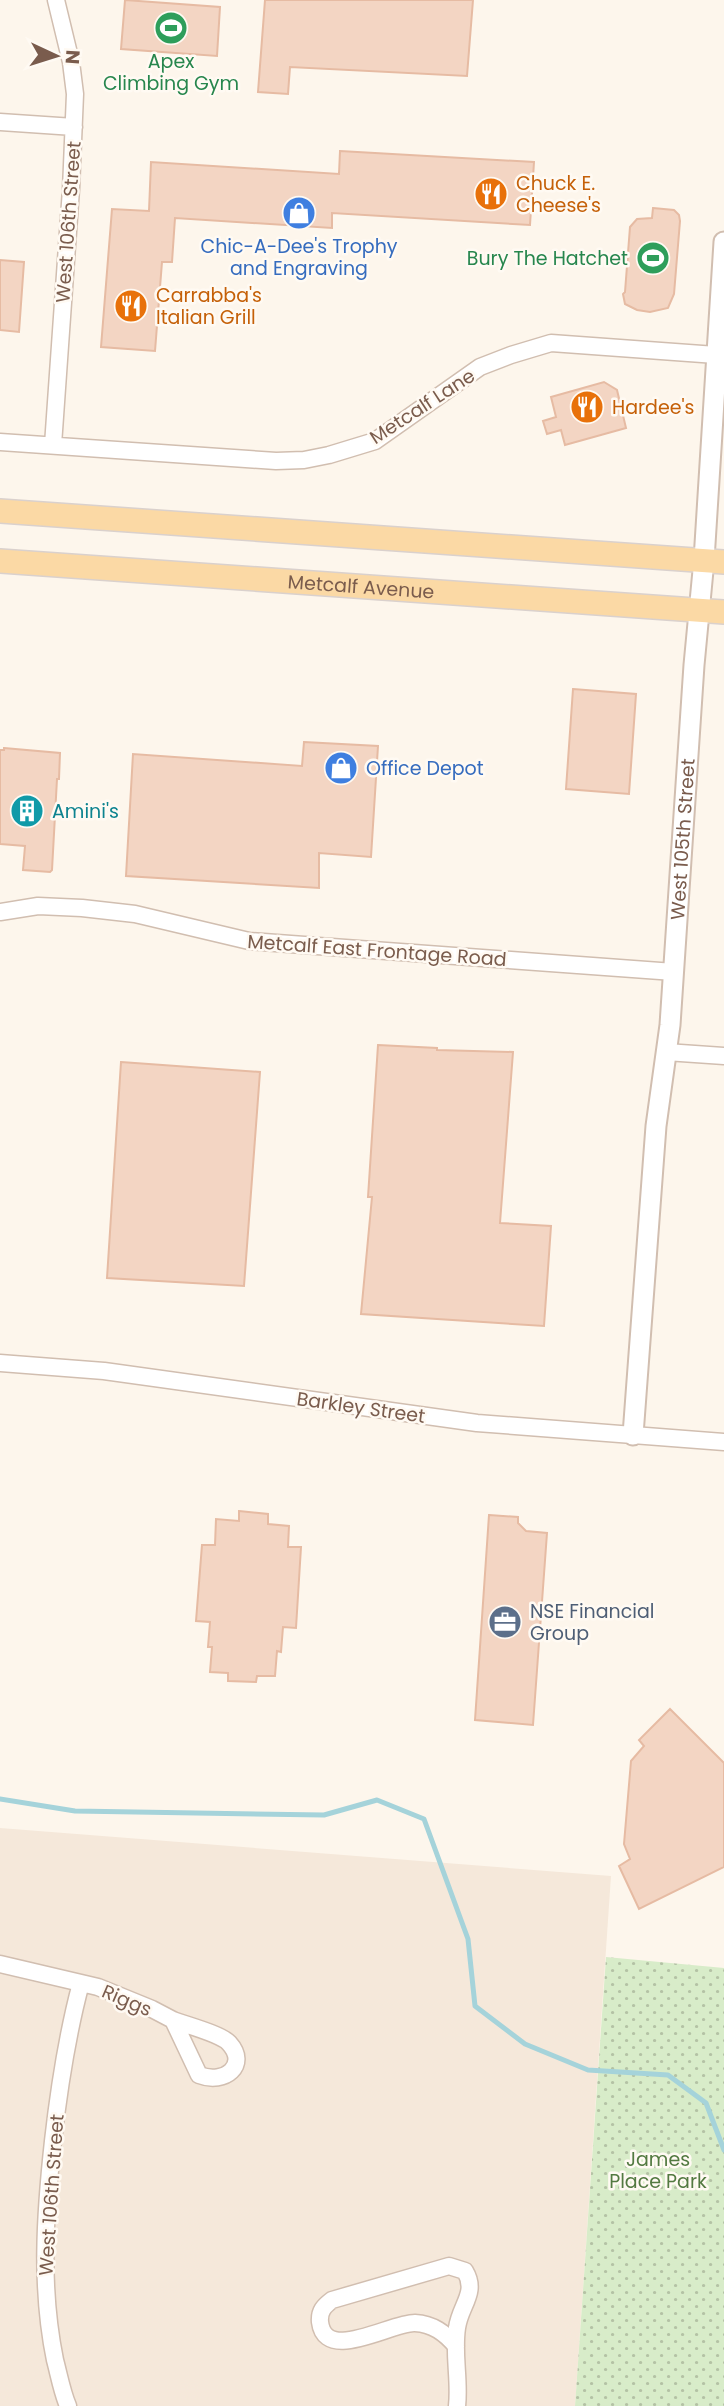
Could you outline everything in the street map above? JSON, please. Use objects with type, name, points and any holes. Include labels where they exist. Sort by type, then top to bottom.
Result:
[{"type":"main road","points":[[0,511],[714,561]]},
{"type":"main road","name":"Metcalf Avenue","points":[[0,561],[724,612]]},
{"type":"street","name":"West 106th Street","points":[[52,445],[74,127],[74,80],[56,0]]},
{"type":"street","points":[[0,122],[74,127]]},
{"type":"street","name":"West 105th Street","points":[[634,1435],[656,1126],[674,972],[699,610],[714,561],[716,355],[724,242]]},
{"type":"street","name":"Metcalf Lane","points":[[0,442],[276,461],[304,460],[375,441],[480,367],[551,343],[716,355]]},
{"type":"street","name":"Metcalf East Frontage Road","points":[[0,912],[38,906],[82,908],[135,914],[271,944],[674,972]]},
{"type":"street","points":[[666,1052],[724,1056]]},
{"type":"street","name":"Barkley Street","points":[[0,1363],[104,1371],[477,1423],[724,1442]]},
{"type":"street","name":"Riggs","points":[[0,1964],[124,1996],[173,2020]]},
{"type":"street","name":"West 106th Street","points":[[68,2406],[50,2333],[45,2288],[46,2235],[56,2118],[65,2052],[81,1983]]},
{"type":"street","points":[[456,2346],[447,2334],[410,2323],[348,2341],[336,2341],[327,2337],[322,2330],[320,2314],[323,2307],[332,2300],[449,2266],[465,2271],[471,2282],[470,2293],[461,2310],[456,2346],[457,2406]]},
{"type":"shaded area","points":[[0,1828],[611,1876],[575,2406],[0,2406]]},
{"type":"green space","name":"James Place Park","points":[[606,1957],[724,1968],[724,2406],[575,2406]]},
{"type":"building","name":"Apex Climbing Gym","points":[[125,0],[220,7],[217,56],[121,49]]},
{"type":"building","points":[[265,0],[473,0],[467,76],[290,67],[288,94],[258,92]]},
{"type":"building","points":[[340,151],[534,162],[530,225],[332,213],[332,228],[175,218],[172,262],[162,262],[155,351],[101,347],[112,209],[149,211],[151,162],[339,174]]},
{"type":"building","name":"Bury The Hatchet","points":[[653,208],[674,210],[680,221],[674,294],[668,308],[650,312],[625,304],[623,294],[630,227],[637,219],[652,218]]},
{"type":"building","points":[[0,260],[24,262],[19,332],[0,330]]},
{"type":"building","name":"Hardee's","points":[[604,382],[617,390],[626,428],[565,445],[561,430],[547,434],[543,421],[556,417],[551,397]]},
{"type":"building","points":[[573,689],[636,694],[629,794],[566,789]]},
{"type":"building","points":[[304,742],[378,746],[371,857],[319,853],[319,888],[126,876],[133,754],[302,766]]},
{"type":"building","name":"Amini's","points":[[4,748],[60,753],[50,872],[23,870],[25,846],[0,844],[0,750]]},
{"type":"building","points":[[378,1045],[513,1052],[500,1223],[551,1226],[544,1326],[361,1314],[372,1197],[368,1197]]},
{"type":"building","points":[[121,1062],[260,1072],[244,1286],[107,1278]]},
{"type":"building","points":[[239,1511],[268,1514],[268,1524],[289,1526],[288,1547],[301,1547],[296,1628],[283,1627],[275,1676],[257,1676],[256,1682],[228,1681],[228,1673],[210,1672],[210,1622],[196,1621],[202,1545],[215,1545],[216,1519],[239,1521]]},
{"type":"building","points":[[489,1515],[518,1517],[518,1523],[526,1531],[547,1533],[533,1725],[475,1720]]},
{"type":"building","points":[[670,1709],[724,1763],[724,1867],[639,1909],[619,1866],[630,1859],[624,1844],[631,1761],[644,1746],[639,1740]]},
{"type":"waterway","points":[[0,1799],[75,1811],[324,1815],[377,1800],[424,1819],[468,1939],[475,2006],[525,2044],[588,2070],[668,2075],[706,2103],[724,2150]]},
{"type":"place","name":"Apex Climbing Gym","points":[[171,28]]},
{"type":"place","name":"Chuck E. Cheese's","points":[[491,194]]},
{"type":"place","name":"Chic-A-Dee's Trophy and Engraving","points":[[299,213]]},
{"type":"place","name":"Bury The Hatchet","points":[[653,258]]},
{"type":"place","name":"Carrabba's Italian Grill","points":[[131,306]]},
{"type":"place","name":"Hardee's","points":[[587,407]]},
{"type":"place","name":"Office Depot","points":[[341,768]]},
{"type":"place","name":"Amini's","points":[[27,811]]},
{"type":"place","name":"NSE Financial Group","points":[[505,1622]]}]
